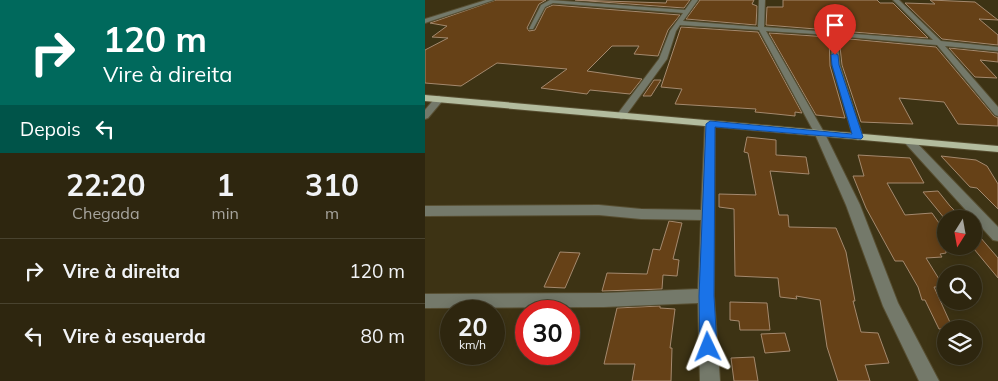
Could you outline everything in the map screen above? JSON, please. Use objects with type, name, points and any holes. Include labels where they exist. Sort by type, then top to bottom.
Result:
[{"type":"main road","points":[[425,98],[998,149]]},
{"type":"street","points":[[425,21],[491,0]]},
{"type":"street","points":[[621,116],[663,59],[673,31],[695,0]]},
{"type":"street","points":[[762,0],[761,28],[821,134],[853,205],[891,306],[929,381]]},
{"type":"street","points":[[896,0],[941,45],[998,113]]},
{"type":"street","points":[[531,28],[543,6],[552,1],[687,12]]},
{"type":"street","points":[[679,23],[834,33],[941,45],[998,49]]},
{"type":"street","points":[[834,33],[835,65],[858,137]]},
{"type":"street","points":[[425,116],[439,99]]},
{"type":"street","points":[[710,124],[706,296],[710,381]]},
{"type":"street","points":[[909,141],[998,236]]},
{"type":"street","points":[[425,211],[599,210],[641,214],[708,215]]},
{"type":"street","points":[[425,301],[603,300],[706,296]]},
{"type":"building","points":[[496,0],[546,0],[539,4],[527,28],[529,31],[535,30],[546,8],[553,5],[680,15],[668,30],[658,56],[634,54],[639,46],[612,46],[587,71],[642,79],[630,94],[590,90],[587,94],[541,88],[567,69],[497,63],[461,86],[425,83],[425,50],[448,38],[432,37],[447,26],[430,23]]},
{"type":"building","points":[[575,0],[666,3],[667,0],[690,0],[684,8]]},
{"type":"building","points":[[700,0],[754,0],[752,4],[757,6],[756,25],[686,19]]},
{"type":"building","points":[[783,0],[877,0],[880,3],[893,3],[928,38],[766,25],[767,7],[783,7]]},
{"type":"building","points":[[930,0],[975,2],[998,20],[979,19],[998,35],[998,45],[942,39],[905,3],[935,4]]},
{"type":"building","points":[[681,27],[758,32],[802,113],[795,112],[795,116],[755,112],[756,109],[675,104],[682,89],[661,87]]},
{"type":"building","points":[[769,33],[829,37],[830,66],[845,118],[816,115]]},
{"type":"building","points":[[839,38],[936,47],[994,116],[998,118],[998,126],[958,124],[944,102],[899,98],[913,124],[861,122],[842,65]]},
{"type":"building","points":[[949,48],[998,53],[998,62],[980,60],[997,78],[975,77]]},
{"type":"building","points":[[654,80],[661,80],[651,96],[643,96]]},
{"type":"building","points":[[747,137],[776,140],[776,155],[806,157],[809,174],[770,171],[779,215],[788,215],[789,227],[836,228],[846,252],[855,301],[853,301],[861,332],[878,333],[889,363],[865,365],[870,381],[838,381],[827,347],[820,300],[796,296],[797,299],[780,297],[778,278],[735,276],[734,209],[719,207],[719,194],[756,195],[748,153],[744,152]]},
{"type":"building","points":[[858,155],[910,158],[924,183],[887,183],[905,215],[932,213],[937,220],[937,255],[942,257],[926,258],[937,276],[937,287],[934,287],[937,294],[937,310],[944,310],[949,320],[937,320],[937,325],[925,300],[922,300],[918,287],[903,261],[895,261],[866,208],[853,176],[864,176]]},
{"type":"building","points":[[941,156],[976,160],[987,166],[998,184],[998,209],[977,188],[970,187]]},
{"type":"building","points":[[938,191],[954,210],[938,210],[923,192]]},
{"type":"building","points":[[669,221],[682,223],[673,259],[679,260],[677,276],[663,275],[662,289],[602,291],[607,273],[647,274],[653,249],[660,250]]},
{"type":"building","points":[[983,240],[998,258],[998,278],[979,255],[983,255]]},
{"type":"building","points":[[560,252],[580,253],[565,288],[544,287]]},
{"type":"building","points":[[730,302],[767,303],[770,330],[740,330],[739,321],[730,320]]},
{"type":"building","points":[[660,306],[660,308],[675,309],[670,348],[672,348],[671,381],[632,381],[635,364],[604,364],[617,308]]},
{"type":"building","points":[[785,333],[790,351],[765,353],[761,334]]},
{"type":"building","points":[[754,357],[758,381],[734,381],[731,358]]},
{"type":"route","points":[[708,347],[706,296],[710,124],[858,137],[835,65],[835,55]]}]
